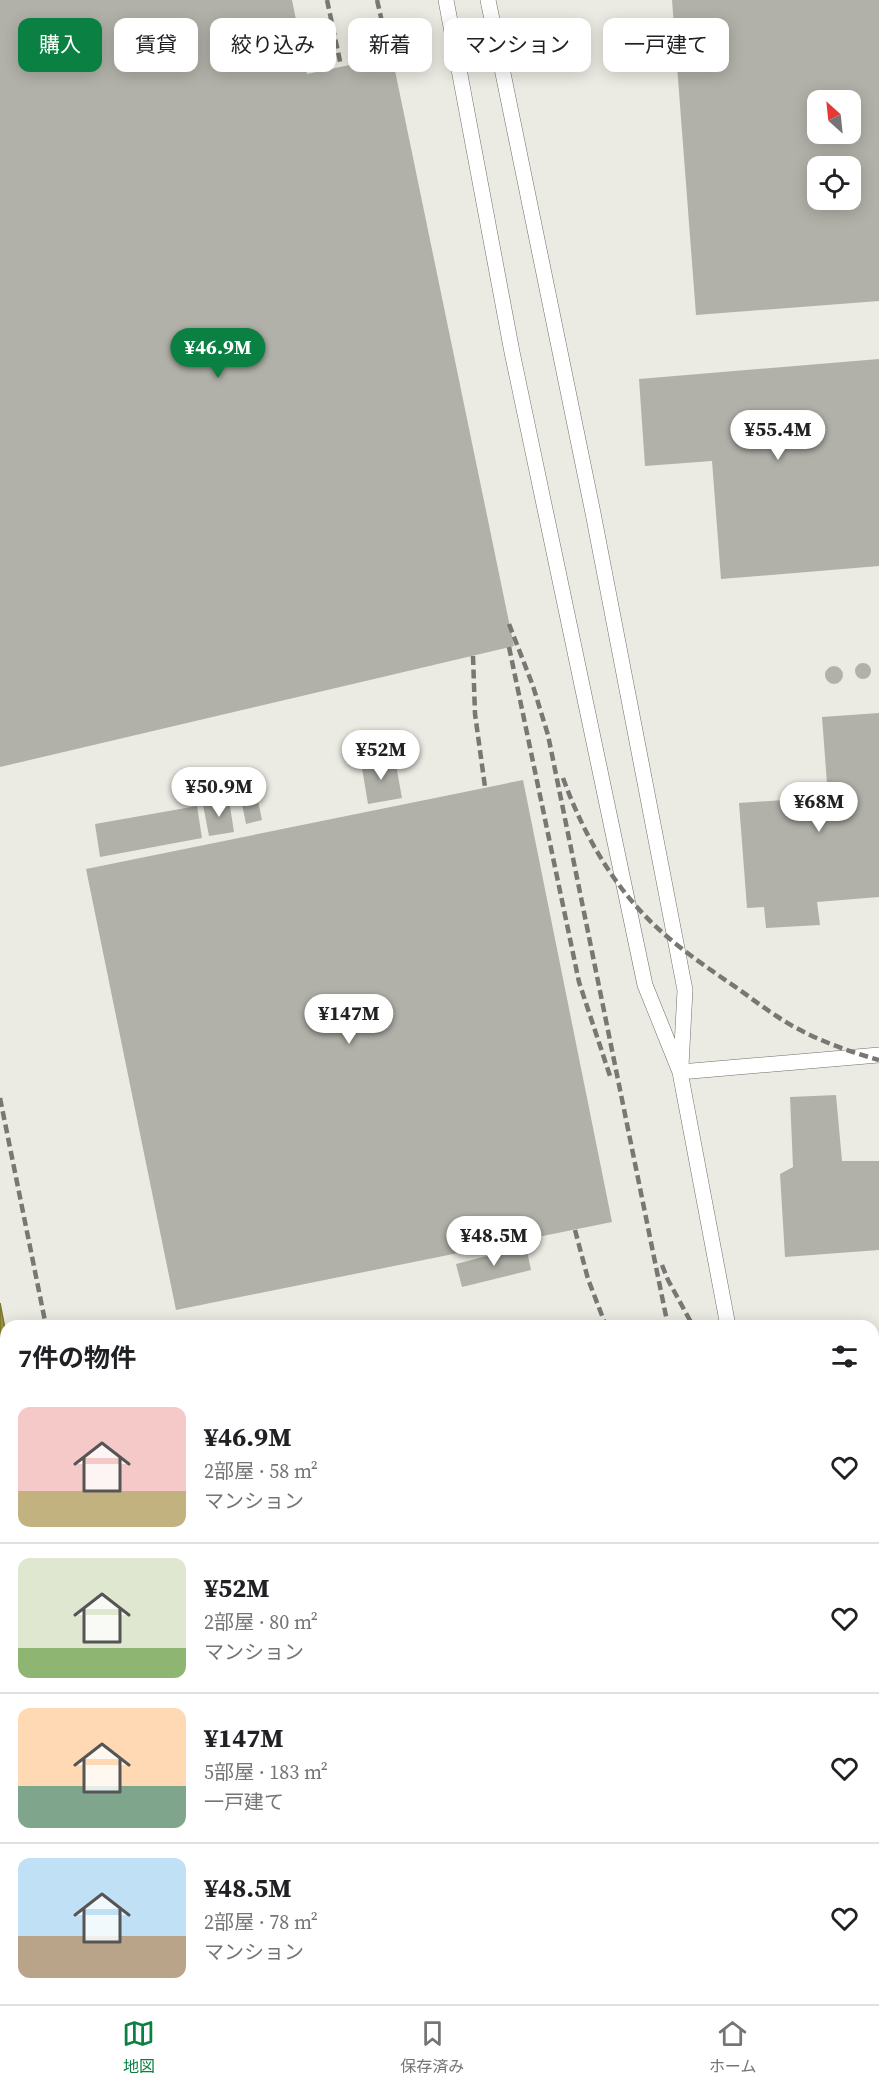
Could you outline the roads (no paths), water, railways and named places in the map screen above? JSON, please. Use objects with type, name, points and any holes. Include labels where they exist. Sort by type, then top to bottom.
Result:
[{"type":"lane","points":[[446,0],[513,352],[645,985],[680,1072],[727,1320]]},
{"type":"lane","points":[[489,0],[685,990],[680,1072]]},
{"type":"lane","points":[[680,1072],[879,1055]]},
{"type":"railway","points":[[327,0],[341,66]]},
{"type":"railway","points":[[377,0],[381,18]]},
{"type":"railway","points":[[509,624],[533,686],[548,735],[667,1320]]},
{"type":"railway","points":[[509,647],[579,982],[610,1076]]},
{"type":"railway","points":[[473,656],[475,714],[485,787]]},
{"type":"railway","points":[[563,778],[571,800],[603,862],[631,900],[664,934],[700,962],[790,1024],[827,1042],[879,1060]]},
{"type":"railway","points":[[0,1098],[45,1320]]},
{"type":"railway","points":[[575,1230],[588,1279],[604,1320]]},
{"type":"railway","points":[[662,1265],[690,1320]]}]
